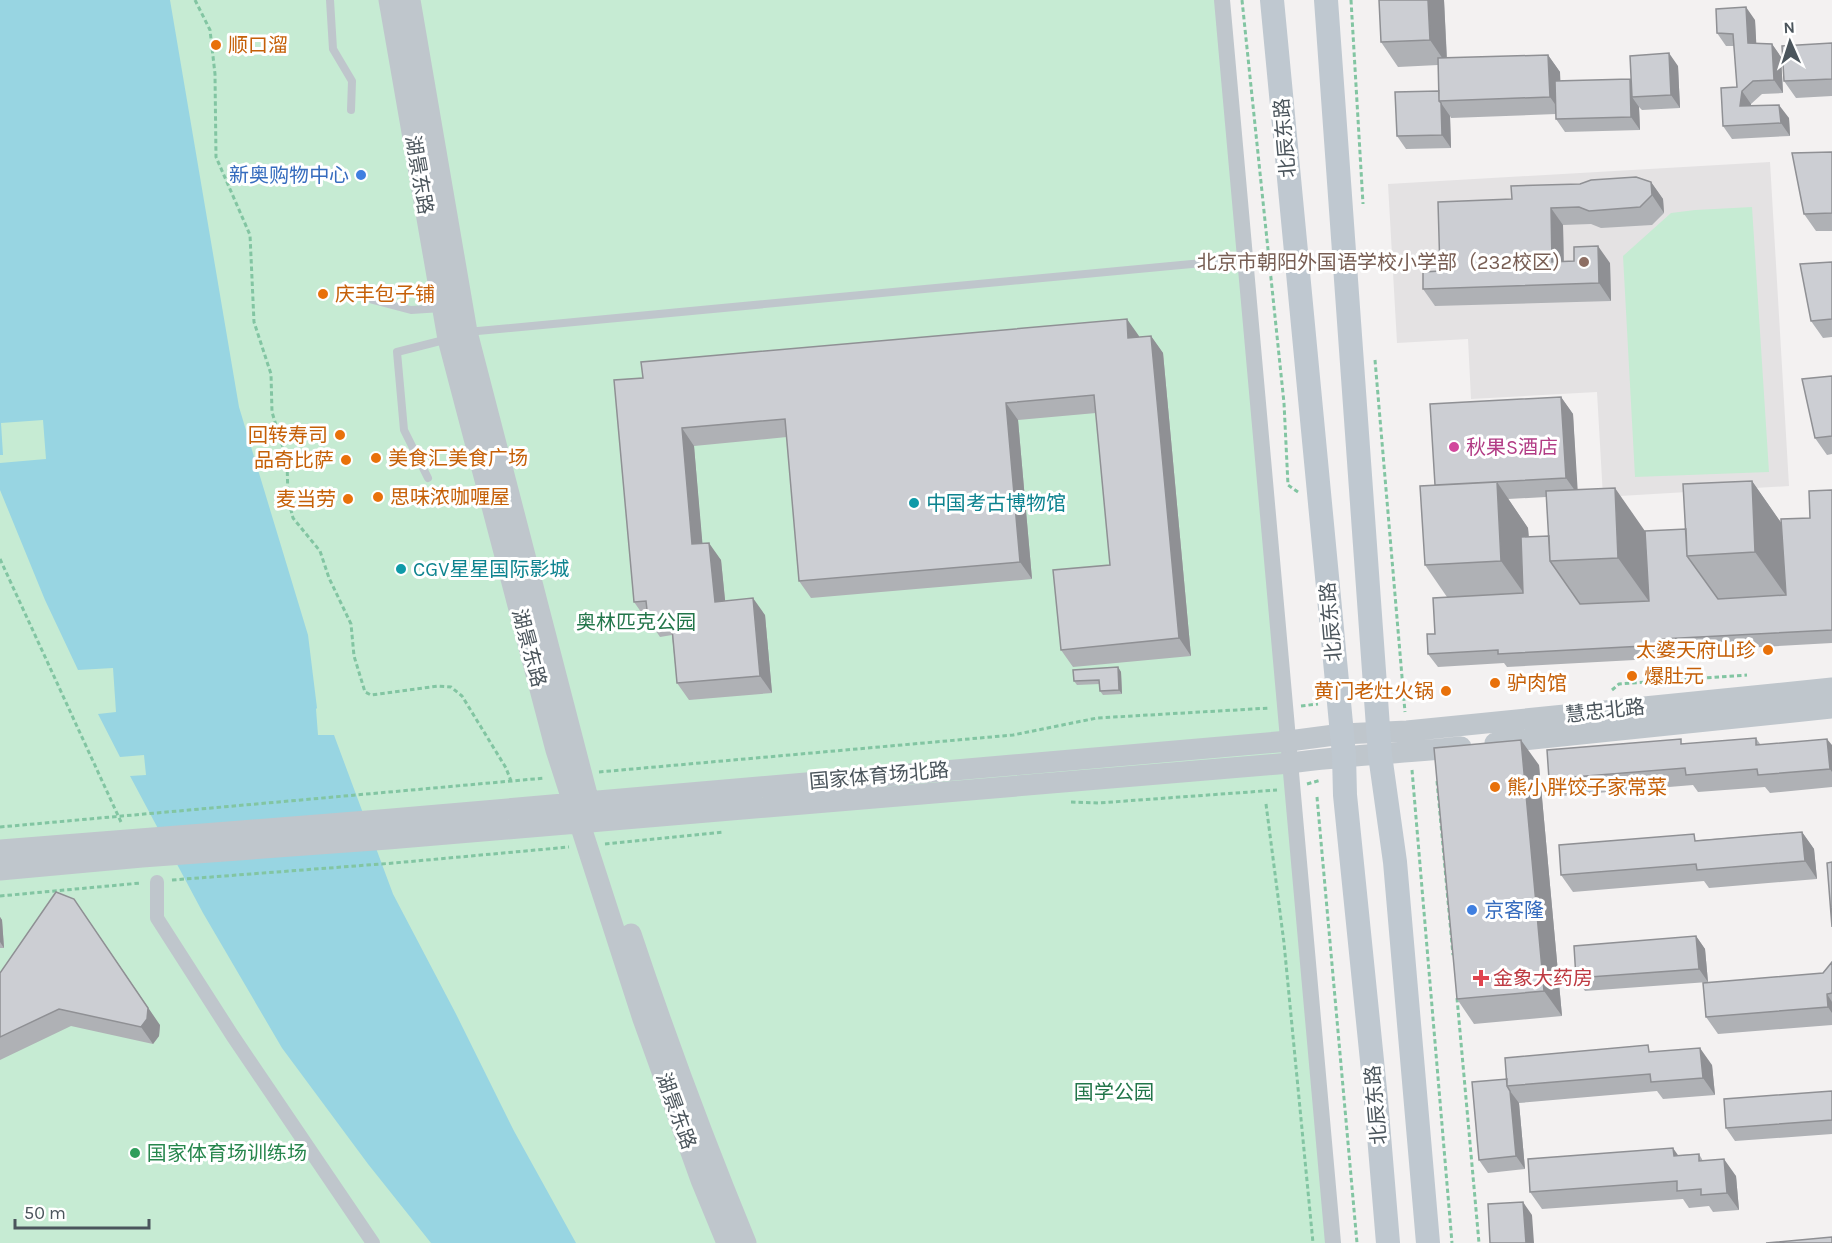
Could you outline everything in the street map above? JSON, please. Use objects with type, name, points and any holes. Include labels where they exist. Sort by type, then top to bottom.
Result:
[{"type":"main road","name":"北辰东路","points":[[1272,0],[1388,1243]]},
{"type":"main road","name":"北辰东路","points":[[1326,0],[1379,743],[1395,862],[1428,1243]]},
{"type":"street","name":"湖景东路","points":[[389,0],[442,308],[457,336]]},
{"type":"street","name":"湖景东路","points":[[410,0],[457,336],[573,775],[595,845],[746,1243]]},
{"type":"street","points":[[1222,0],[1287,707],[1288,741],[1333,1243]]},
{"type":"street","name":"慧忠北路","points":[[1379,743],[1407,731],[1832,688]]},
{"type":"street","name":"慧忠北路","points":[[1379,743],[1410,752],[1832,708]]},
{"type":"street","name":"国家体育场北路","points":[[144,844],[384,830],[584,812],[1288,741],[1344,755]]},
{"type":"street","name":"国家体育场北路","points":[[584,812],[1290,763],[1344,755],[1379,743]]},
{"type":"street","points":[[0,850],[72,844],[144,844]]},
{"type":"street","points":[[0,870],[92,861],[144,844]]},
{"type":"street","name":"湖景东路","points":[[595,845],[642,1018],[701,1180],[727,1243]]},
{"type":"street","points":[[163,881],[157,918],[238,1044],[373,1243]]},
{"type":"lane","points":[[330,0],[333,48],[352,81],[351,110]]},
{"type":"lane","points":[[428,478],[404,430],[397,352],[457,336],[1245,259]]},
{"type":"lane","points":[[373,300],[411,310],[442,308]]},
{"type":"path","points":[[195,0],[210,30],[215,74],[216,157],[250,235],[255,322],[271,374],[272,412],[287,461],[288,498],[293,518],[320,551],[329,578],[351,624],[354,656],[365,692],[371,695],[438,686],[451,687],[462,696],[506,768],[511,781]]},
{"type":"path","points":[[1242,0],[1284,403],[1288,485],[1320,507]]},
{"type":"path","points":[[1351,0],[1364,215]]},
{"type":"path","points":[[1374,358],[1407,731]]},
{"type":"path","points":[[0,559],[118,816],[144,844]]},
{"type":"path","points":[[0,826],[1013,735],[1097,718],[1338,702]]},
{"type":"path","points":[[1410,752],[1452,1243]]},
{"type":"path","points":[[1063,802],[1098,803],[1265,792],[1293,787],[1344,755]]},
{"type":"path","points":[[1437,781],[1453,958]]},
{"type":"path","points":[[1317,797],[1357,1243]]},
{"type":"path","points":[[1266,804],[1284,943],[1313,1243]]},
{"type":"path","points":[[0,896],[394,863],[729,831]]},
{"type":"path","points":[[1456,994],[1479,1243]]},
{"type":"shaded area","name":"北京市朝阳外国语学校小学部（232校区）","points":[[1770,162],[1789,486],[1603,497],[1597,392],[1471,399],[1468,339],[1397,343],[1388,184]]},
{"type":"green space","name":"奥林匹克公园","points":[[0,0],[1216,0],[1328,1243],[0,1243]]},
{"type":"green space","points":[[1752,207],[1769,472],[1635,477],[1623,256],[1671,213]]},
{"type":"water","points":[[0,0],[170,0],[239,407],[308,635],[318,735],[334,735],[393,894],[514,1131],[576,1243],[431,1243],[368,1164],[282,1048],[203,913],[130,776],[146,775],[144,755],[120,757],[98,714],[116,712],[113,668],[78,670],[45,600],[0,490],[0,463],[46,459],[43,420],[1,423],[3,455],[0,455]]},
{"type":"building","points":[[1379,0],[1428,0],[1430,40],[1381,42]]},
{"type":"building","points":[[1746,7],[1748,43],[1772,44],[1774,80],[1753,81],[1742,91],[1740,106],[1779,105],[1781,123],[1723,126],[1721,88],[1737,87],[1733,34],[1717,33],[1716,9]]},
{"type":"building","points":[[1832,43],[1832,79],[1784,81],[1782,46]]},
{"type":"building","points":[[1669,53],[1671,95],[1632,97],[1630,56]]},
{"type":"building","points":[[1548,55],[1550,97],[1439,101],[1438,58]]},
{"type":"building","points":[[1630,79],[1631,117],[1556,119],[1555,81]]},
{"type":"building","points":[[1439,91],[1442,135],[1397,136],[1395,92]]},
{"type":"building","points":[[1832,152],[1832,213],[1804,214],[1792,153]]},
{"type":"building","points":[[1636,177],[1651,182],[1652,195],[1640,207],[1589,211],[1579,207],[1551,208],[1552,262],[1574,261],[1574,247],[1598,246],[1599,283],[1423,289],[1423,272],[1440,271],[1438,202],[1512,199],[1511,186],[1580,184],[1591,180]]},
{"type":"building","points":[[1832,262],[1832,319],[1811,321],[1800,264]]},
{"type":"building","name":"中国考古博物馆","points":[[1127,319],[1128,338],[1151,336],[1179,638],[1061,650],[1053,570],[1110,565],[1094,395],[1006,403],[1020,562],[799,581],[785,419],[682,428],[692,544],[709,543],[715,602],[753,598],[760,676],[677,683],[671,617],[648,619],[646,601],[634,602],[614,380],[643,378],[641,362]]},
{"type":"building","points":[[1832,376],[1832,436],[1815,438],[1802,379]]},
{"type":"building","points":[[1561,397],[1566,478],[1435,485],[1430,404]]},
{"type":"building","points":[[1752,481],[1755,552],[1687,556],[1683,484]]},
{"type":"building","points":[[1497,482],[1501,561],[1425,565],[1420,486]]},
{"type":"building","points":[[1615,488],[1618,558],[1550,561],[1546,491]]},
{"type":"building","points":[[1832,490],[1832,630],[1662,639],[1662,645],[1498,654],[1498,650],[1428,654],[1427,634],[1435,634],[1433,598],[1523,593],[1521,537],[1549,536],[1550,561],[1580,604],[1649,601],[1645,531],[1686,529],[1687,556],[1718,599],[1786,595],[1781,519],[1810,518],[1809,491]]},
{"type":"building","points":[[1118,667],[1119,690],[1100,691],[1099,680],[1074,681],[1073,670]]},
{"type":"building","points":[[1756,738],[1756,745],[1827,739],[1830,769],[1758,775],[1757,769],[1686,775],[1685,768],[1549,779],[1547,750],[1681,739],[1681,744]]},
{"type":"building","points":[[1521,740],[1544,991],[1457,999],[1434,748]]},
{"type":"building","points":[[1802,832],[1805,861],[1697,870],[1696,864],[1561,875],[1559,845],[1694,834],[1695,841]]},
{"type":"building","points":[[1832,862],[1832,927],[1827,863]]},
{"type":"building","points":[[56,892],[74,899],[148,1008],[147,1019],[141,1027],[59,1009],[0,1037],[0,973]]},
{"type":"building","points":[[1696,936],[1699,969],[1576,978],[1574,946]]},
{"type":"building","points":[[1832,962],[1832,993],[1827,994],[1828,1007],[1706,1017],[1703,983],[1823,973]]},
{"type":"building","points":[[1648,1045],[1649,1052],[1700,1048],[1703,1078],[1651,1082],[1650,1074],[1507,1086],[1505,1058]]},
{"type":"building","points":[[1507,1079],[1516,1156],[1479,1160],[1472,1082]]},
{"type":"building","points":[[1832,1091],[1832,1120],[1726,1128],[1724,1099]]},
{"type":"building","points":[[1673,1148],[1674,1156],[1699,1154],[1699,1161],[1724,1159],[1727,1193],[1701,1195],[1701,1189],[1677,1191],[1677,1181],[1530,1192],[1528,1159]]},
{"type":"building","points":[[1523,1202],[1526,1243],[1490,1243],[1488,1204]]},
{"type":"building","points":[[1832,1237],[1832,1243],[1766,1243]]},
{"type":"place","name":"顺口溜","points":[[216,45]]},
{"type":"place","name":"新奥购物中心","points":[[361,175]]},
{"type":"place","name":"北京市朝阳外国语学校小学部（232校区）","points":[[1584,262]]},
{"type":"place","name":"庆丰包子铺","points":[[323,294]]},
{"type":"place","name":"回转寿司","points":[[340,435]]},
{"type":"place","name":"秋果S酒店","points":[[1454,447]]},
{"type":"place","name":"美食汇美食广场","points":[[376,458]]},
{"type":"place","name":"品奇比萨","points":[[346,460]]},
{"type":"place","name":"思味浓咖喱屋","points":[[378,497]]},
{"type":"place","name":"麦当劳","points":[[348,499]]},
{"type":"place","name":"中国考古博物馆","points":[[914,503]]},
{"type":"place","name":"CGV星星国际影城","points":[[401,569]]},
{"type":"place","name":"太婆天府山珍","points":[[1768,650]]},
{"type":"place","name":"爆肚元","points":[[1632,676]]},
{"type":"place","name":"驴肉馆","points":[[1495,683]]},
{"type":"place","name":"黄门老灶火锅","points":[[1446,691]]},
{"type":"place","name":"熊小胖饺子家常菜","points":[[1495,787]]},
{"type":"place","name":"京客隆","points":[[1472,910]]},
{"type":"place","name":"金象大药房","points":[[1481,978]]},
{"type":"place","name":"国家体育场训练场","points":[[135,1153]]},
{"type":"park label","name":"国学公园","points":[[1114,1092]]}]
